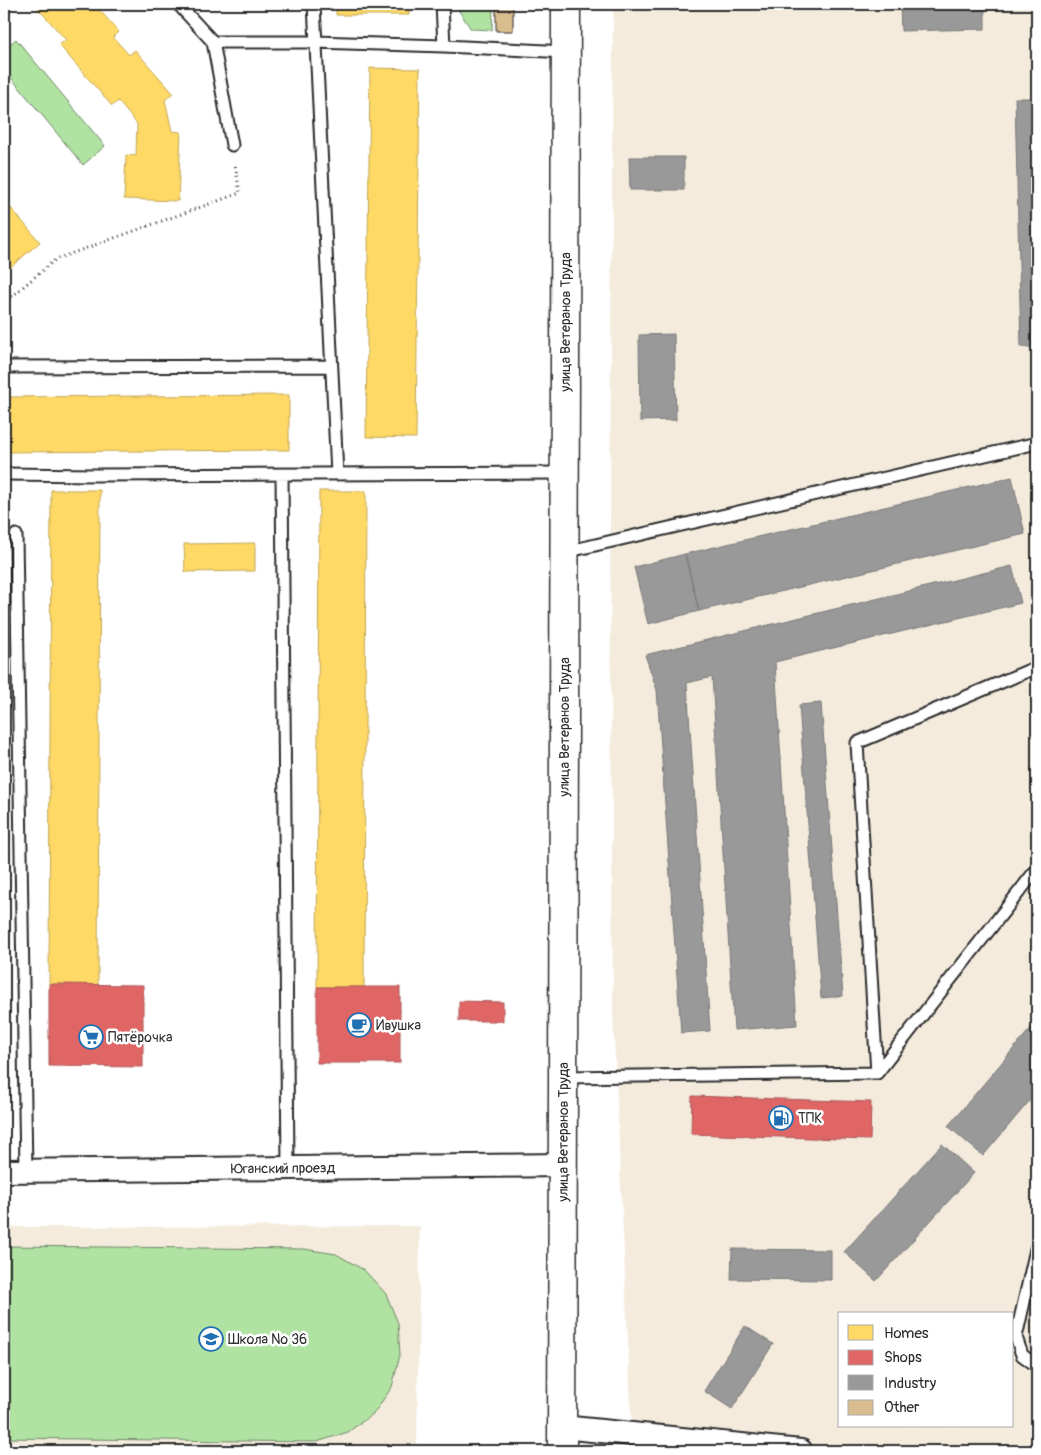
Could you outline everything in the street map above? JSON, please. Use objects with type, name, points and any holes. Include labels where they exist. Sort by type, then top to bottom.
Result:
[{"type":"main road","name":"улица Ветеранов Труда","points":[[562,1439],[566,4]]},
{"type":"street","name":"Юганский проезд","points":[[4,1171],[562,1165]]},
{"type":"street","points":[[562,1439],[801,1451]]},
{"type":"lane","points":[[178,4],[213,42],[232,145]]},
{"type":"lane","points":[[314,4],[337,474]]},
{"type":"lane","points":[[442,4],[444,46]]},
{"type":"lane","points":[[213,42],[315,42],[566,52]]},
{"type":"lane","points":[[4,368],[331,366]]},
{"type":"lane","points":[[565,552],[1037,443]]},
{"type":"lane","points":[[4,474],[565,472]]},
{"type":"lane","points":[[282,474],[288,1168]]},
{"type":"lane","points":[[16,535],[26,1171]]},
{"type":"lane","points":[[877,1073],[857,743],[1037,667]]},
{"type":"lane","points":[[877,1073],[1037,869]]},
{"type":"lane","points":[[562,1077],[877,1073]]},
{"type":"lane","points":[[1037,1245],[1016,1337],[1022,1355],[1037,1366]]},
{"type":"path","points":[[4,303],[56,259],[240,192],[232,145]]},
{"type":"shaded area","points":[[613,4],[1037,4],[1037,1451],[633,1451],[613,1014],[610,525]]},
{"type":"shaded area","name":"Школа № 36","points":[[420,1226],[417,1451],[4,1451],[4,1227]]},
{"type":"green space","points":[[459,4],[497,4],[493,5],[492,30],[471,29],[459,11]]},
{"type":"green space","points":[[16,39],[105,146],[83,165],[4,69],[4,49]]},
{"type":"green space","name":"Школа № 36","points":[[4,1246],[304,1249],[336,1254],[364,1270],[386,1294],[398,1323],[400,1355],[392,1387],[374,1413],[348,1432],[317,1442],[4,1438]]},
{"type":"building: Homes","points":[[34,4],[94,4],[119,32],[113,37],[129,55],[135,50],[173,93],[165,100],[172,131],[181,132],[178,201],[124,199],[126,155],[136,156],[137,124],[118,101],[112,106],[59,45],[66,40]]},
{"type":"building: Homes","points":[[336,4],[409,4],[409,15],[336,15]]},
{"type":"building: Homes","points":[[370,68],[420,69],[416,438],[366,437]]},
{"type":"building: Homes","points":[[4,200],[40,242],[4,273]]},
{"type":"building: Homes","points":[[289,395],[289,450],[4,452],[4,397]]},
{"type":"building: Homes","points":[[51,490],[100,490],[98,985],[49,984]]},
{"type":"building: Homes","points":[[319,491],[366,491],[364,987],[317,987]]},
{"type":"building: Homes","points":[[255,543],[255,571],[185,572],[184,544]]},
{"type":"building: Shops","points":[[49,984],[143,985],[143,1067],[49,1066]]},
{"type":"building: Shops","name":"Ивушка","points":[[317,987],[400,987],[400,1063],[317,1063]]},
{"type":"building: Shops","points":[[459,1001],[503,1002],[503,1021],[459,1021]]},
{"type":"building: Shops","name":"ТПК","points":[[692,1096],[871,1102],[870,1140],[691,1134]]},
{"type":"building: Industry","points":[[900,4],[985,4],[985,29],[901,31]]},
{"type":"building: Industry","points":[[1015,98],[1037,98],[1037,347],[1021,347]]},
{"type":"building: Industry","points":[[629,157],[684,157],[684,190],[630,190]]},
{"type":"building: Industry","points":[[674,334],[676,420],[640,421],[639,335]]},
{"type":"building: Industry","points":[[1012,477],[1025,534],[699,611],[685,554]]},
{"type":"building: Industry","points":[[685,554],[699,611],[648,624],[634,567]]},
{"type":"building: Industry","points":[[1012,566],[1021,603],[775,662],[797,1025],[734,1030],[712,677],[687,683],[710,1031],[681,1033],[657,690],[645,655]]},
{"type":"building: Industry","points":[[821,703],[843,996],[821,998],[799,705]]},
{"type":"building: Industry","points":[[1037,1021],[1037,1092],[983,1156],[948,1126]]},
{"type":"building: Industry","points":[[942,1144],[974,1173],[876,1281],[844,1252]]},
{"type":"building: Industry","points":[[732,1249],[831,1250],[831,1280],[731,1279]]},
{"type":"building: Industry","points":[[745,1326],[773,1344],[732,1409],[704,1391]]},
{"type":"building: Other","points":[[496,6],[513,6],[513,31],[496,31]]},
{"type":"place","name":"Ивушка","points":[[359,1025]]},
{"type":"place","name":"Пятёрочка","points":[[91,1037]]},
{"type":"place","name":"ТПК","points":[[781,1118]]},
{"type":"place","name":"Школа № 36","points":[[211,1339]]}]
